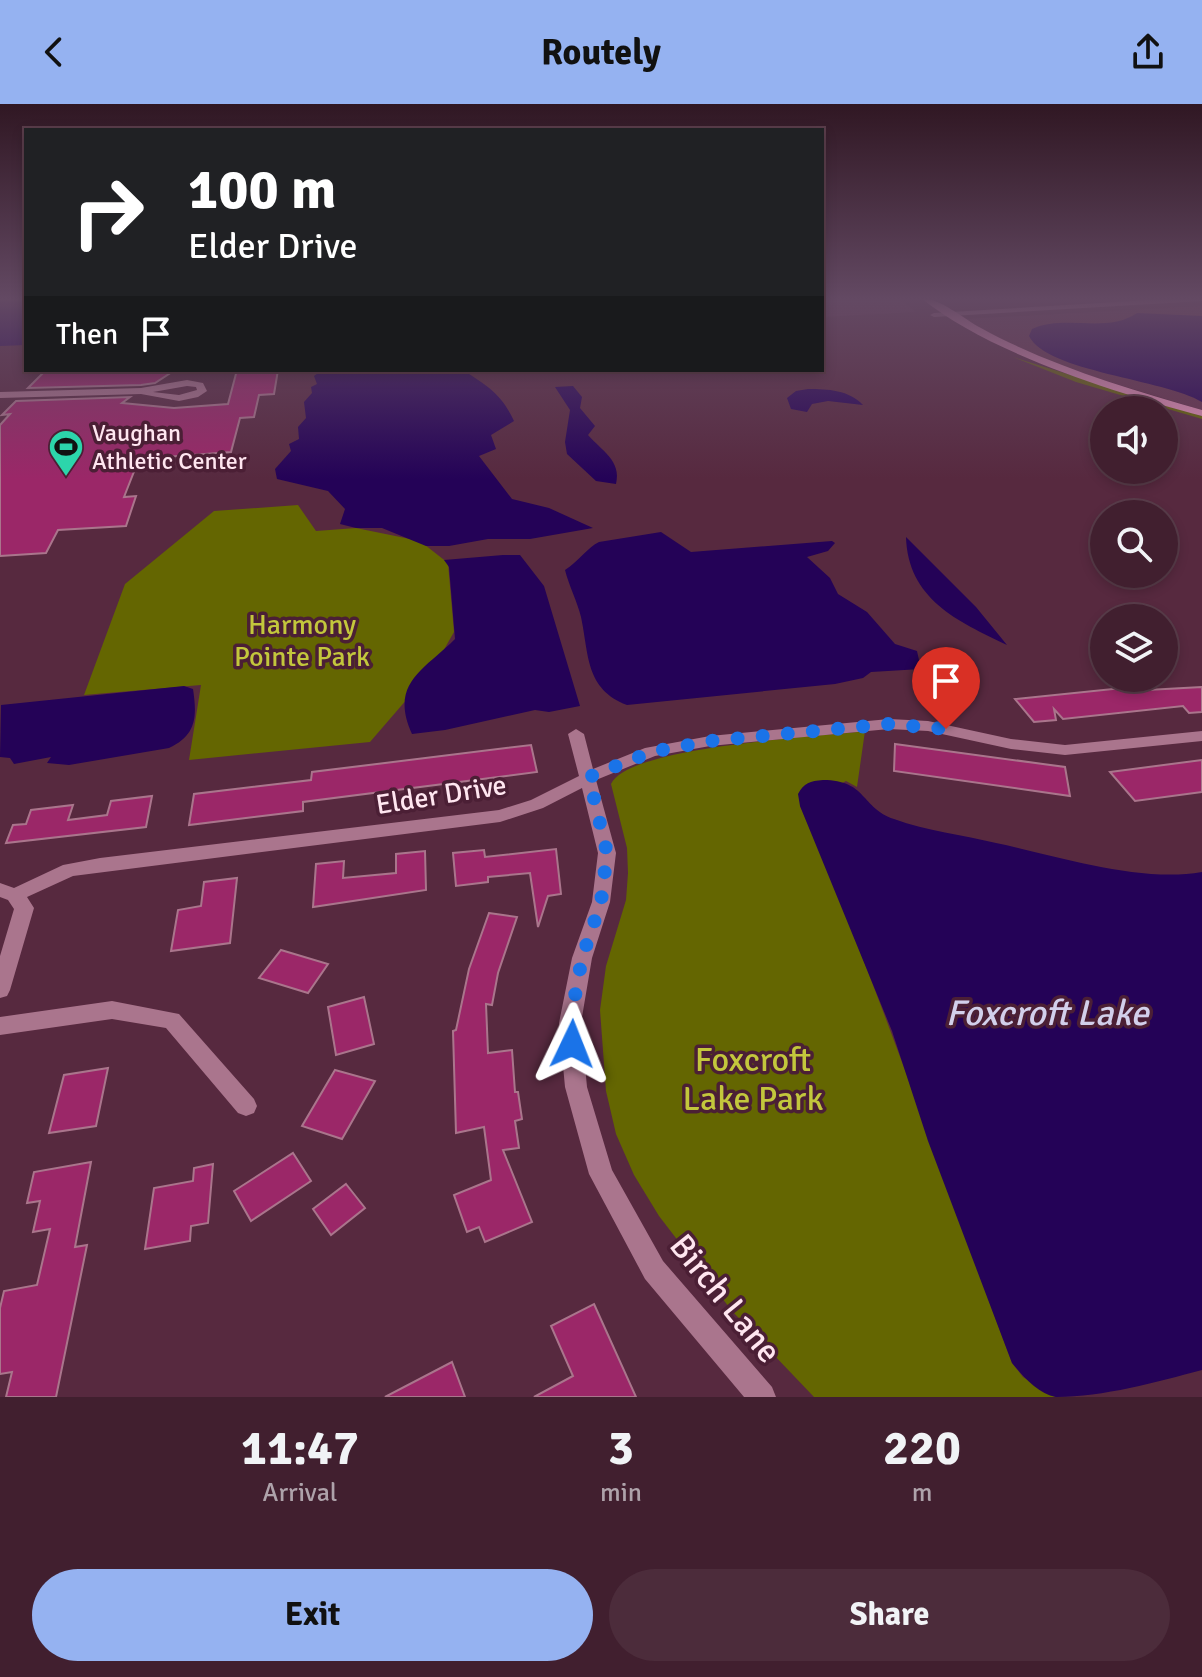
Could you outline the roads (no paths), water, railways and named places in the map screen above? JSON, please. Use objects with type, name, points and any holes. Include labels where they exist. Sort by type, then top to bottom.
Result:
[{"type":"street","points":[[1034,358],[1202,413]]},
{"type":"street","points":[[1018,362],[1029,367]]},
{"type":"street","points":[[1040,372],[1114,396]]},
{"type":"street","points":[[0,395],[141,391],[179,384],[195,384],[202,388],[197,394],[182,398],[141,391]]},
{"type":"street","points":[[1178,416],[1202,422]]},
{"type":"street","name":"Elder Drive","points":[[8,893],[69,870],[100,865],[500,816],[537,804],[589,777],[651,752],[710,741],[889,724],[928,726],[1011,744],[1065,750],[1202,736]]},
{"type":"street","name":"Birch Lane","points":[[576,734],[607,853],[601,902],[582,958],[570,1023],[576,1087],[601,1174],[654,1270],[759,1395]]},
{"type":"street","points":[[0,990],[24,908],[8,893]]},
{"type":"street","points":[[0,1026],[112,1010],[172,1020],[246,1106]]},
{"type":"water","points":[[1059,358],[1202,358],[1202,402],[1161,387]]},
{"type":"water","points":[[319,372],[466,372],[498,397],[514,421],[491,435],[496,449],[479,456],[512,499],[549,508],[593,528],[530,539],[488,539],[449,546],[426,546],[382,528],[356,528],[340,524],[345,509],[328,491],[277,479],[275,469],[291,451],[289,444],[299,439],[298,427],[306,418],[304,402],[312,393],[311,387],[317,384],[314,376]]},
{"type":"water","points":[[573,386],[582,397],[580,408],[595,426],[588,435],[613,462],[616,484],[596,481],[567,454],[565,442],[570,410],[555,387]]},
{"type":"water","points":[[808,389],[845,393],[863,405],[828,401],[812,404],[807,412],[791,409],[787,398],[796,391]]},
{"type":"water","points":[[661,532],[691,552],[832,541],[835,543],[828,551],[807,557],[830,578],[838,594],[867,612],[895,644],[917,651],[921,669],[871,672],[863,678],[835,684],[627,705],[613,698],[603,690],[591,669],[581,617],[565,570],[599,542]]},
{"type":"water","points":[[906,537],[976,607],[1007,645],[970,627],[938,605],[916,577]]},
{"type":"water","points":[[520,555],[544,586],[580,706],[549,712],[535,710],[412,734],[406,717],[407,690],[422,669],[455,639],[449,567],[444,560]]},
{"type":"water","points":[[184,686],[193,689],[195,716],[190,731],[169,748],[69,765],[47,763],[51,757],[14,764],[10,758],[0,757],[1,705]]},
{"type":"water","name":"Foxcroft Lake","points":[[823,780],[848,785],[883,814],[919,827],[1125,871],[1152,874],[1202,872],[1202,1370],[1111,1392],[1056,1397],[1037,1388],[1012,1363],[928,1141],[892,1031],[800,806],[798,794],[803,787]]},
{"type":"place","name":"Vaughan Athletic Center","points":[[66,478]]},
{"type":"park label","name":"Harmony Pointe Park","points":[[302,640]]},
{"type":"park label","name":"Foxcroft Lake Park","points":[[753,1078]]}]
